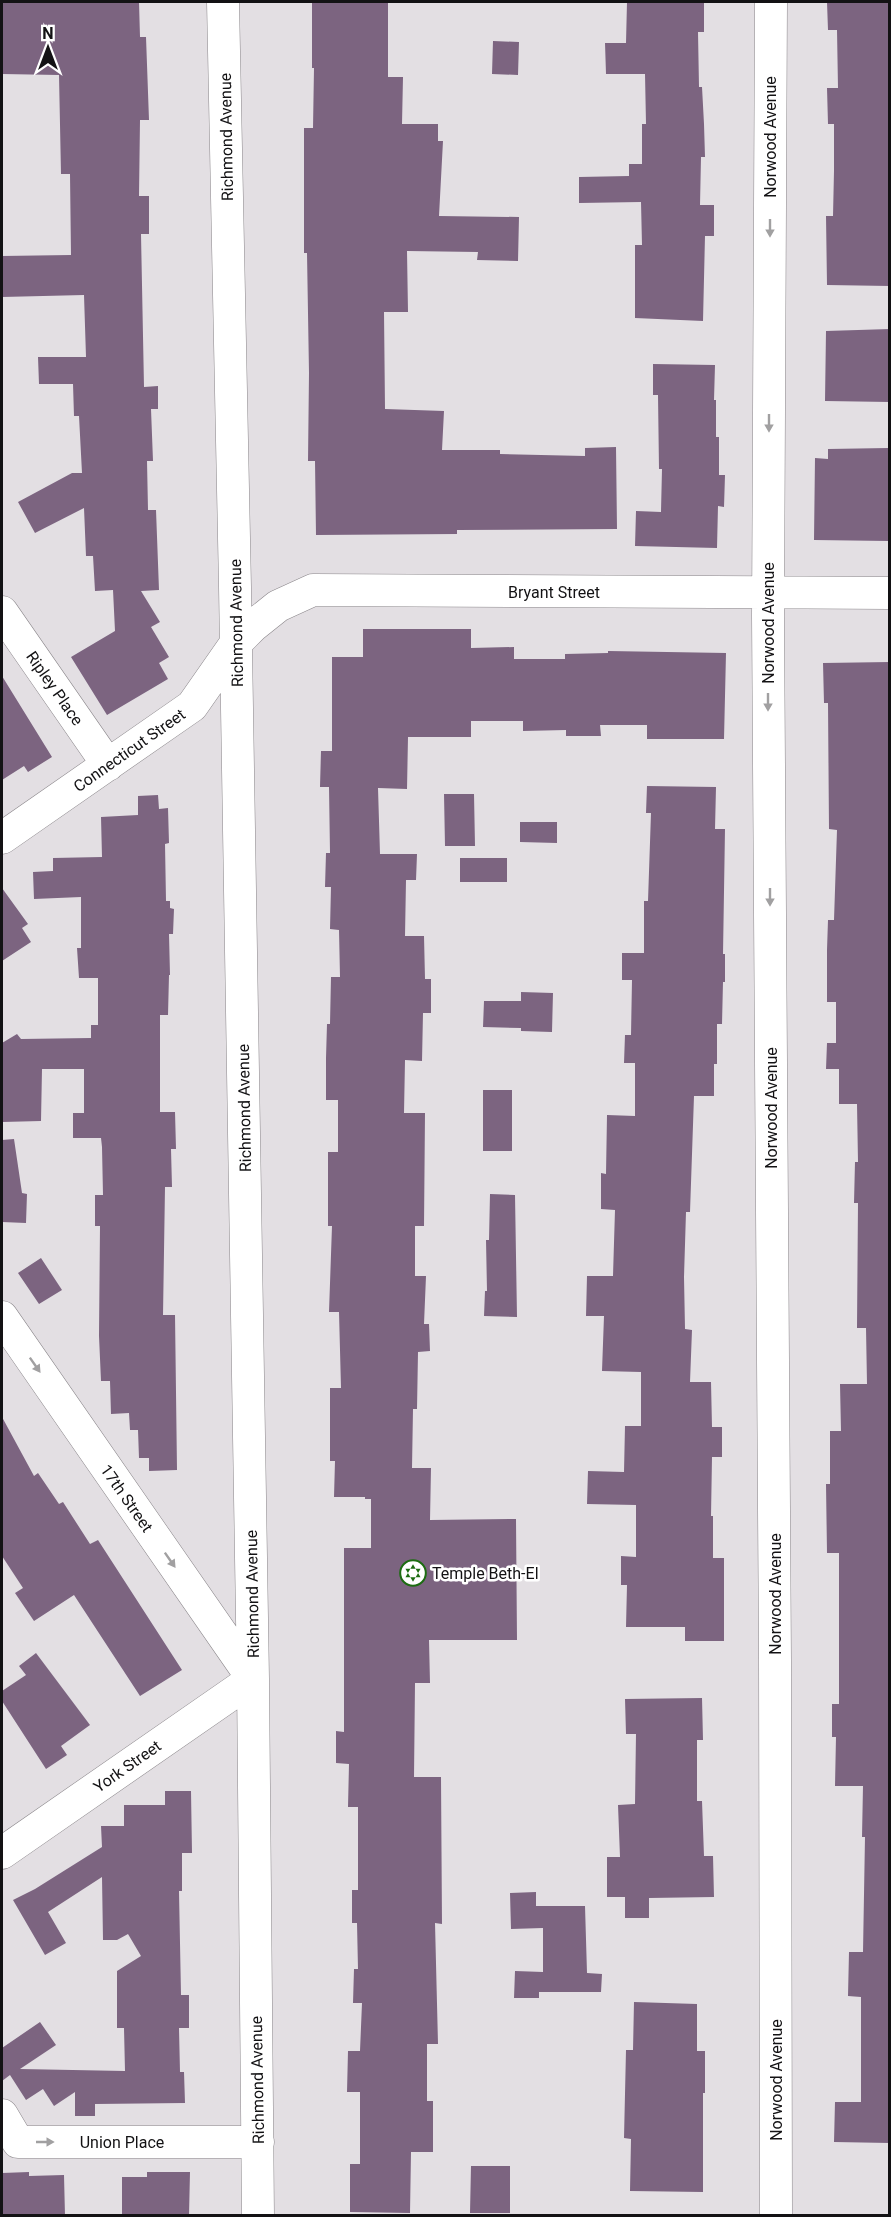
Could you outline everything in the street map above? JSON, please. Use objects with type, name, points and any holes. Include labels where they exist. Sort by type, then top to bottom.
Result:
[{"type":"street","name":"Richmond Avenue","points":[[224,2],[253,1679],[258,2216]]},
{"type":"street","name":"Norwood Avenue","points":[[771,2],[768,593],[776,2216]]},
{"type":"street","name":"Bryant Street","points":[[236,643],[278,606],[313,590],[890,593]]},
{"type":"street","name":"Ripley Place","points":[[2,612],[108,765]]},
{"type":"street","name":"Connecticut Street","points":[[2,838],[192,706],[236,643]]},
{"type":"street","name":"17th Street","points":[[2,1317],[253,1679]]},
{"type":"street","name":"York Street","points":[[2,1853],[253,1679]]},
{"type":"street","name":"Union Place","points":[[2,2115],[18,2142],[258,2142]]},
{"type":"building","points":[[139,2],[140,37],[146,37],[149,120],[140,120],[139,196],[149,196],[149,234],[141,234],[144,387],[158,386],[158,409],[151,409],[153,461],[147,461],[148,510],[156,510],[159,590],[141,591],[160,622],[151,627],[169,657],[159,663],[168,679],[107,715],[71,657],[115,631],[113,590],[95,591],[93,556],[86,556],[84,508],[35,533],[18,502],[72,473],[82,473],[79,416],[74,416],[73,384],[39,384],[38,357],[86,357],[84,295],[2,297],[2,256],[71,255],[70,174],[61,174],[59,75],[2,74],[3,3]]},
{"type":"building","points":[[312,2],[388,2],[388,77],[403,77],[402,124],[438,124],[438,141],[443,141],[439,216],[519,217],[518,261],[477,260],[478,252],[407,251],[408,312],[384,312],[385,409],[444,411],[442,450],[500,450],[500,454],[585,456],[585,448],[616,447],[617,529],[457,530],[457,534],[316,535],[315,461],[308,461],[307,253],[304,253],[304,128],[313,128]]},
{"type":"building","points":[[627,2],[704,2],[704,32],[698,32],[699,87],[702,87],[705,157],[701,157],[700,205],[714,205],[714,236],[705,236],[703,321],[635,318],[635,245],[642,245],[641,202],[579,203],[579,177],[629,176],[629,164],[642,164],[642,124],[646,124],[645,74],[606,74],[605,43],[626,43]]},
{"type":"building","points":[[827,2],[890,2],[890,286],[827,285],[826,216],[833,216],[834,124],[828,124],[827,88],[838,88],[837,30],[828,30]]},
{"type":"building","points":[[493,41],[519,42],[518,75],[492,74]]},
{"type":"building","points":[[890,329],[890,402],[825,401],[826,331]]},
{"type":"building","points":[[653,364],[715,365],[714,400],[716,400],[716,437],[719,437],[719,475],[725,475],[724,507],[718,506],[717,548],[635,546],[636,511],[661,512],[662,469],[659,469],[658,395],[653,395]]},
{"type":"building","points":[[888,448],[889,541],[814,540],[815,458],[828,459],[828,449]]},
{"type":"building","points":[[363,629],[471,629],[471,648],[514,647],[514,659],[565,659],[565,654],[608,653],[608,651],[726,653],[724,739],[647,739],[647,725],[600,725],[601,736],[566,736],[566,730],[523,731],[523,721],[471,721],[471,737],[408,737],[407,789],[378,788],[380,854],[417,854],[416,880],[406,880],[405,936],[424,936],[425,979],[431,979],[431,1013],[423,1013],[422,1061],[405,1060],[404,1113],[425,1113],[424,1226],[415,1226],[415,1276],[426,1276],[424,1324],[429,1324],[430,1351],[418,1352],[417,1409],[413,1409],[412,1468],[431,1468],[430,1520],[516,1519],[517,1640],[429,1640],[430,1683],[415,1683],[414,1777],[441,1777],[442,1924],[435,1923],[438,2044],[427,2044],[427,2101],[433,2101],[433,2152],[411,2152],[410,2213],[350,2212],[350,2164],[360,2164],[360,2092],[347,2092],[348,2051],[360,2051],[362,2003],[353,2003],[354,1969],[358,1969],[357,1923],[352,1923],[352,1890],[358,1890],[358,1807],[348,1807],[349,1764],[336,1763],[336,1731],[344,1732],[344,1548],[371,1548],[371,1499],[334,1497],[335,1461],[330,1461],[330,1388],[341,1388],[339,1312],[329,1312],[332,1226],[328,1226],[328,1152],[338,1152],[338,1100],[326,1100],[326,1058],[327,1024],[330,1024],[331,977],[340,977],[339,930],[330,929],[331,887],[325,887],[326,853],[330,853],[329,787],[320,787],[321,751],[332,751],[332,657],[363,657]]},
{"type":"building","points":[[890,662],[890,2143],[834,2142],[835,2102],[861,2102],[861,1997],[848,1996],[849,1952],[863,1952],[865,1837],[862,1837],[863,1786],[835,1786],[836,1737],[832,1737],[832,1704],[839,1704],[839,1553],[827,1553],[826,1484],[830,1484],[830,1431],[841,1431],[840,1384],[867,1384],[866,1328],[857,1328],[858,1203],[854,1203],[855,1162],[858,1162],[857,1104],[839,1104],[839,1069],[826,1069],[827,1043],[836,1043],[836,1002],[827,1002],[827,950],[828,920],[834,920],[837,830],[829,829],[828,703],[824,703],[823,663]]},
{"type":"building","points":[[2,676],[52,757],[28,772],[24,766],[2,780]]},
{"type":"building","points":[[647,786],[716,787],[715,829],[725,829],[723,954],[725,954],[725,982],[723,982],[722,1024],[717,1024],[714,1096],[694,1096],[690,1212],[686,1212],[684,1277],[685,1329],[692,1330],[690,1382],[711,1382],[712,1427],[722,1427],[722,1457],[712,1457],[711,1516],[713,1516],[713,1558],[724,1558],[724,1641],[685,1641],[685,1627],[626,1627],[627,1585],[621,1585],[621,1556],[636,1557],[636,1505],[587,1504],[588,1471],[624,1472],[625,1426],[641,1426],[641,1372],[602,1371],[604,1316],[586,1316],[587,1276],[613,1276],[615,1210],[601,1209],[601,1173],[606,1174],[607,1115],[635,1116],[635,1063],[624,1063],[625,1035],[631,1035],[632,980],[622,980],[622,953],[644,953],[644,901],[648,901],[651,813],[646,813]]},
{"type":"building","points":[[444,794],[474,794],[475,846],[445,846]]},
{"type":"building","points":[[158,795],[159,809],[168,808],[169,843],[165,844],[166,901],[170,901],[170,908],[174,909],[173,934],[169,934],[168,1015],[160,1015],[160,1112],[175,1112],[176,1149],[171,1149],[172,1187],[165,1187],[163,1315],[175,1315],[177,1470],[149,1471],[149,1458],[139,1458],[138,1430],[130,1430],[129,1413],[111,1414],[110,1381],[101,1381],[100,1226],[95,1226],[95,1195],[103,1195],[101,1138],[73,1138],[73,1113],[84,1113],[84,1069],[42,1069],[41,1121],[2,1122],[2,1043],[17,1034],[21,1039],[91,1038],[91,1025],[98,1025],[98,978],[79,978],[77,948],[81,948],[81,897],[34,899],[33,872],[53,871],[53,858],[102,857],[101,817],[138,815],[138,796]]},
{"type":"building","points":[[520,822],[557,822],[557,843],[520,842]]},
{"type":"building","points":[[460,858],[507,858],[507,882],[460,882]]},
{"type":"building","points":[[2,888],[28,924],[22,928],[31,942],[2,961]]},
{"type":"building","points":[[521,992],[553,993],[552,1032],[483,1027],[484,1001],[521,1001]]},
{"type":"building","points":[[483,1090],[512,1090],[512,1151],[483,1151]]},
{"type":"building","points":[[14,1139],[22,1193],[27,1194],[26,1223],[2,1222],[2,1140]]},
{"type":"building","points":[[490,1194],[515,1195],[517,1317],[484,1316]]},
{"type":"building","points":[[41,1258],[62,1290],[39,1304],[18,1273]]},
{"type":"building","points":[[2,1417],[34,1476],[38,1473],[59,1504],[63,1502],[90,1544],[98,1540],[182,1670],[140,1696],[74,1595],[34,1621],[15,1593],[23,1588],[2,1556]]},
{"type":"building","points":[[36,1653],[90,1725],[61,1746],[67,1755],[46,1769],[2,1701],[2,1691],[26,1675],[19,1666]]},
{"type":"building","points":[[702,1698],[703,1740],[697,1740],[697,1801],[702,1801],[704,1856],[713,1856],[714,1897],[649,1898],[649,1918],[625,1918],[625,1897],[607,1897],[607,1857],[620,1857],[618,1805],[635,1804],[636,1734],[626,1734],[625,1699]]},
{"type":"building","points":[[165,1791],[191,1791],[192,1853],[182,1853],[182,1891],[179,1891],[181,1995],[189,1995],[189,2028],[179,2028],[180,2072],[184,2072],[185,2103],[95,2104],[95,2116],[75,2116],[75,2092],[54,2106],[43,2089],[26,2100],[10,2075],[2,2081],[2,2048],[40,2022],[56,2045],[20,2069],[125,2071],[124,2028],[117,2028],[117,1971],[141,1956],[128,1934],[117,1940],[103,1940],[102,1877],[48,1912],[66,1943],[45,1955],[13,1900],[35,1889],[102,1847],[101,1826],[124,1826],[124,1805],[165,1805]]},
{"type":"building","points":[[536,1892],[536,1906],[585,1906],[587,1973],[602,1974],[601,1992],[539,1992],[539,1998],[514,1998],[515,1971],[543,1972],[543,1928],[511,1929],[510,1893]]},
{"type":"building","points":[[634,2002],[697,2004],[697,2051],[705,2051],[703,2192],[630,2191],[631,2139],[624,2138],[626,2050],[633,2050]]},
{"type":"building","points":[[471,2166],[510,2166],[510,2213],[470,2213]]},
{"type":"building","points":[[29,2172],[29,2176],[64,2175],[65,2216],[3,2216],[2,2173]]},
{"type":"building","points":[[147,2172],[190,2172],[189,2216],[122,2216],[122,2177],[147,2177]]},
{"type":"place","name":"Temple Beth-El","points":[[413,1573]]}]
